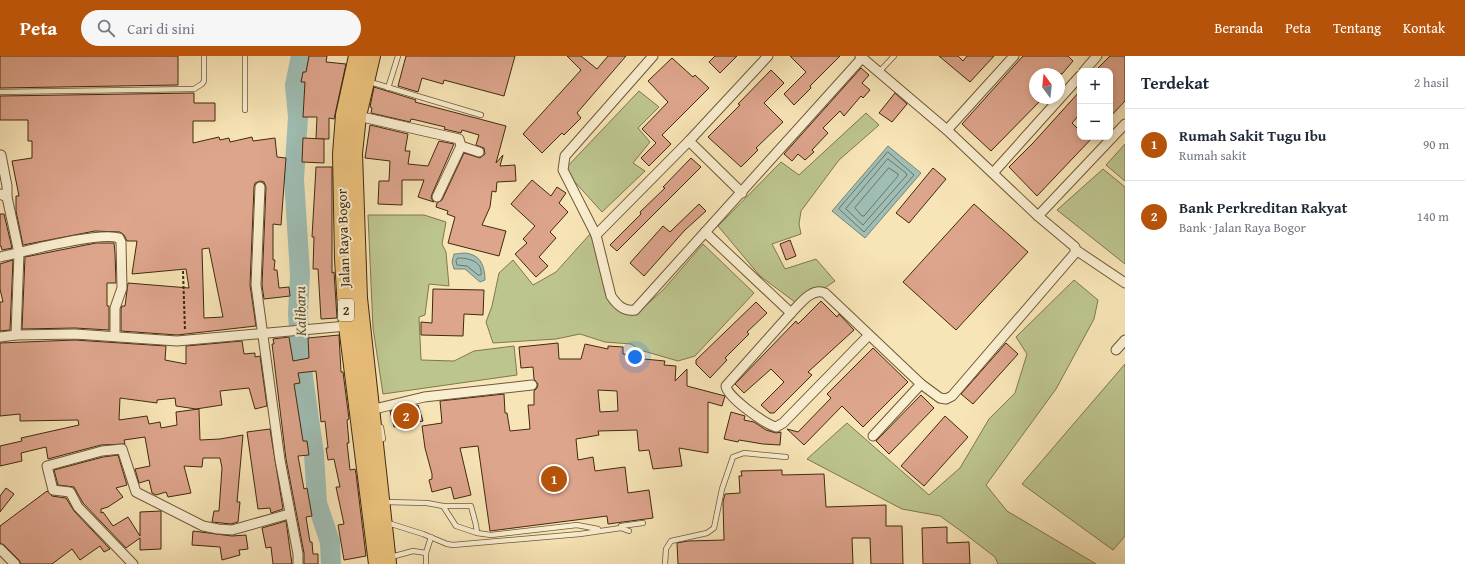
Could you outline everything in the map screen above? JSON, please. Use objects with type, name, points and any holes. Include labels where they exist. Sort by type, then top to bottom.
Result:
[{"type":"highway","name":"Jalan Raya Bogor","points":[[357,56],[344,115],[341,154],[343,259],[347,326],[384,562]]},
{"type":"highway","name":"Jalan Raya Bogor","points":[[372,56],[365,80],[358,116],[354,153],[359,298],[371,418],[375,503],[383,521],[384,562]]},
{"type":"street","points":[[653,56],[564,160],[563,170],[596,235],[612,296],[622,308],[631,311],[635,310],[704,232],[742,193],[861,57],[947,130],[1076,250],[1125,283]]},
{"type":"street","points":[[596,235],[689,141],[768,56]]},
{"type":"street","points":[[947,130],[1014,56]]},
{"type":"street","points":[[1087,68],[1098,56]]},
{"type":"street","points":[[993,173],[1077,79]]},
{"type":"street","points":[[358,116],[457,138],[460,141],[461,146],[437,197]]},
{"type":"street","points":[[1038,216],[1125,124]]},
{"type":"street","points":[[689,141],[742,193]]},
{"type":"street","points":[[461,146],[479,152]]},
{"type":"street","points":[[1,155],[7,186],[3,196],[20,253],[16,335]]},
{"type":"street","points":[[260,187],[256,285],[280,460],[289,514],[298,554],[298,564]]},
{"type":"street","points":[[704,232],[791,313]]},
{"type":"street","points":[[0,257],[76,241],[113,236],[120,240],[122,288],[115,308],[115,336]]},
{"type":"street","points":[[869,335],[783,424],[776,427],[772,426],[730,396],[726,386],[791,313],[813,293],[822,291],[869,335],[921,384],[940,398],[946,399],[952,396],[1071,259],[1076,250]]},
{"type":"street","points":[[0,337],[16,335],[115,336],[162,341],[347,326]]},
{"type":"street","points":[[1116,350],[1125,340]]},
{"type":"street","points":[[873,436],[921,384]]},
{"type":"street","points":[[371,418],[424,397],[532,385]]},
{"type":"street","points":[[133,564],[78,507],[70,492],[53,490],[47,466],[102,451],[122,449],[136,492],[203,526],[232,530],[289,514]]},
{"type":"street","points":[[0,549],[16,564]]},
{"type":"lane","points":[[0,92],[194,89],[204,81],[204,56]]},
{"type":"lane","points":[[245,56],[245,110]]},
{"type":"lane","points":[[388,88],[398,56]]},
{"type":"lane","points":[[879,72],[894,56]]},
{"type":"lane","points":[[365,80],[481,115]]},
{"type":"lane","points":[[371,418],[381,427],[383,439]]},
{"type":"lane","points":[[665,564],[666,549],[671,541],[707,533],[714,528],[722,489],[733,457],[744,453],[786,457]]},
{"type":"lane","points":[[375,503],[427,503],[443,506],[471,506],[477,533]]},
{"type":"lane","points":[[443,506],[456,526],[477,533],[491,535],[577,525],[597,529],[643,524]]},
{"type":"lane","points":[[383,521],[453,545],[580,534],[620,528],[629,531]]},
{"type":"lane","points":[[426,564],[426,553],[431,537]]},
{"type":"lane","points":[[384,562],[413,551],[426,553]]},
{"type":"path","points":[[183,271],[186,340]]},
{"type":"green space","points":[[639,91],[659,107],[638,128],[650,142],[633,163],[645,171],[602,212],[564,170]]},
{"type":"green space","points":[[866,113],[879,125],[839,160],[801,211],[799,224],[801,234],[772,244],[785,269],[816,259],[835,281],[799,305],[760,276],[718,226],[781,162],[799,175]]},
{"type":"green space","points":[[1125,144],[1125,181],[1106,165]]},
{"type":"green space","points":[[1103,169],[1125,187],[1125,264],[1057,210]]},
{"type":"green space","points":[[368,215],[424,215],[446,222],[442,244],[446,252],[449,286],[429,284],[425,315],[419,317],[421,360],[454,361],[474,351],[514,346],[517,375],[383,394],[373,328]]},
{"type":"green space","points":[[591,233],[606,295],[622,309],[643,308],[663,290],[703,244],[754,293],[695,356],[678,361],[640,350],[631,344],[605,342],[580,334],[556,339],[493,343],[486,322],[492,306],[499,273],[513,260],[533,285],[556,272]]},
{"type":"green space","points":[[1074,280],[1098,300],[1094,319],[1056,389],[986,485],[1007,511],[1096,564],[998,564],[995,557],[940,516],[902,509],[807,459],[847,423],[929,495],[960,468],[989,419],[1015,393],[1027,354],[1016,337]]},
{"type":"green space","points":[[1125,364],[1125,536],[1113,550],[1022,484]]},
{"type":"water","points":[[888,146],[921,173],[865,238],[832,211]]},
{"type":"water","points":[[468,253],[477,258],[482,264],[485,280],[480,282],[465,269],[454,269],[452,262],[454,254]]},
{"type":"building","points":[[0,56],[178,56],[178,85],[0,88]]},
{"type":"building","points":[[309,56],[327,56],[326,62],[346,64],[334,119],[329,118],[329,139],[316,139],[317,117],[303,117],[305,82],[301,82],[303,72],[306,72]]},
{"type":"building","points":[[406,56],[515,56],[504,96],[444,80],[443,84],[422,78],[418,92],[398,86]]},
{"type":"building","points":[[567,56],[581,56],[597,69],[608,56],[626,56],[577,113],[581,118],[564,135],[562,133],[542,153],[523,134],[581,70]]},
{"type":"building","points":[[715,56],[737,56],[720,73],[709,62]]},
{"type":"building","points":[[790,56],[840,56],[810,86],[811,88],[794,105],[784,94],[806,72]]},
{"type":"building","points":[[939,56],[958,56],[963,61],[967,56],[994,56],[970,82]]},
{"type":"building","points":[[1023,56],[1068,56],[1073,61],[1065,70],[1065,68],[1029,68],[1029,104],[1037,104],[991,151],[962,124]]},
{"type":"building","points":[[1110,56],[1125,56],[1125,101],[1113,114],[1113,68],[1098,68]]},
{"type":"building","points":[[672,58],[693,77],[695,75],[709,88],[662,135],[671,144],[649,166],[641,158],[656,143],[642,129],[668,102],[648,81]]},
{"type":"building","points":[[861,68],[869,75],[862,83],[870,90],[863,98],[861,96],[844,116],[840,111],[823,128],[828,133],[812,150],[814,152],[805,160],[798,154],[792,161],[784,154]]},
{"type":"building","points":[[771,70],[784,83],[764,103],[783,122],[756,148],[758,150],[741,167],[708,137],[740,105],[738,104]]},
{"type":"building","points":[[374,87],[416,100],[415,102],[506,126],[496,163],[503,155],[500,166],[515,165],[516,181],[497,182],[496,192],[492,191],[490,207],[482,225],[506,231],[499,256],[448,243],[455,217],[447,214],[448,211],[436,207],[437,203],[442,200],[464,153],[480,158],[485,154],[484,148],[476,145],[479,135],[462,130],[461,133],[444,129],[445,127],[416,120],[411,119],[410,122],[371,113],[372,108],[370,107]]},
{"type":"building","points":[[194,93],[194,103],[215,103],[215,121],[193,121],[193,143],[219,137],[220,140],[229,138],[230,142],[252,137],[253,141],[275,138],[277,157],[286,158],[281,225],[273,224],[273,260],[275,260],[274,270],[277,270],[279,288],[289,287],[290,296],[264,299],[262,285],[266,187],[264,182],[260,181],[255,183],[254,187],[250,285],[256,326],[177,335],[121,331],[121,309],[122,306],[125,306],[128,283],[189,288],[186,269],[132,274],[137,241],[127,241],[124,235],[120,232],[95,231],[23,245],[16,211],[16,196],[19,196],[12,161],[32,158],[32,141],[28,141],[28,120],[0,120],[0,96]],"holes":[[[209,248],[223,317],[204,318],[202,249]]]},
{"type":"building","points":[[895,93],[907,104],[892,122],[879,113]]},
{"type":"building","points":[[1077,94],[1077,117],[1072,123],[1077,128],[1077,140],[1090,140],[1037,196],[1009,167]]},
{"type":"building","points":[[370,125],[408,134],[405,151],[410,151],[408,164],[428,166],[439,141],[454,144],[432,194],[431,198],[434,202],[418,197],[424,180],[402,180],[402,205],[378,204],[379,181],[389,181],[390,161],[365,158]]},
{"type":"building","points":[[303,138],[324,139],[324,163],[302,162]]},
{"type":"building","points":[[691,158],[701,167],[617,251],[610,245],[641,214],[640,212],[665,188],[663,187]]},
{"type":"building","points":[[316,167],[332,167],[332,273],[334,272],[337,318],[321,319],[318,269],[313,269],[314,237],[312,237]]},
{"type":"building","points":[[933,168],[946,179],[909,223],[896,213]]},
{"type":"building","points":[[532,180],[551,196],[557,187],[566,193],[559,203],[568,212],[550,232],[556,238],[539,257],[548,266],[536,277],[515,254],[527,243],[523,239],[535,226],[511,204]]},
{"type":"building","points":[[699,204],[706,211],[685,230],[644,276],[630,263],[663,226],[670,232]]},
{"type":"building","points":[[974,204],[1028,252],[956,330],[903,282]]},
{"type":"building","points":[[0,214],[4,214],[12,248],[2,250],[0,246]]},
{"type":"building","points":[[790,240],[796,256],[786,260],[780,244]]},
{"type":"building","points":[[96,243],[114,243],[116,283],[107,283],[109,330],[75,328],[22,329],[25,257]]},
{"type":"building","points":[[13,260],[10,330],[0,331],[0,302],[3,302],[0,289],[0,264]]},
{"type":"building","points":[[433,289],[484,290],[483,315],[464,314],[463,336],[421,335],[421,322],[432,323]]},
{"type":"building","points":[[821,301],[837,317],[839,314],[854,330],[808,372],[812,375],[774,413],[770,413],[761,405],[784,382],[771,369],[744,393],[735,384],[796,321],[798,324]]},
{"type":"building","points":[[756,302],[767,313],[747,332],[749,334],[725,358],[727,360],[710,378],[696,364],[696,360]]},
{"type":"building","points":[[339,335],[341,372],[343,372],[349,419],[347,420],[349,443],[347,443],[350,470],[355,469],[356,474],[366,556],[344,560],[338,525],[344,524],[336,487],[340,487],[334,459],[328,460],[325,421],[321,422],[316,371],[298,373],[300,383],[294,384],[303,441],[307,441],[309,455],[298,456],[304,489],[307,488],[312,516],[306,517],[310,542],[312,542],[313,554],[318,554],[318,564],[304,564],[304,553],[286,459],[272,344],[274,344],[273,339],[289,337],[293,361],[309,358],[308,338]]},
{"type":"building","points":[[75,340],[166,346],[165,360],[186,364],[186,346],[242,341],[244,354],[255,353],[255,357],[260,356],[267,406],[255,409],[249,388],[220,391],[222,405],[196,409],[176,406],[175,398],[157,400],[157,403],[120,398],[119,420],[147,416],[149,424],[160,422],[161,428],[177,425],[176,412],[199,409],[200,440],[220,439],[243,435],[237,502],[240,502],[238,522],[231,524],[212,522],[214,511],[219,511],[222,468],[220,458],[203,458],[202,467],[184,466],[191,493],[168,497],[166,492],[156,495],[152,493],[149,480],[139,483],[135,469],[150,466],[145,437],[124,440],[125,444],[101,445],[48,459],[46,447],[21,453],[22,461],[0,466],[0,446],[22,441],[21,438],[79,425],[78,420],[20,421],[20,414],[0,416],[0,343]]},
{"type":"building","points":[[558,343],[559,359],[581,359],[585,344],[608,349],[608,346],[623,347],[623,354],[645,356],[644,359],[665,361],[664,365],[676,366],[675,381],[687,369],[687,386],[725,396],[722,406],[708,402],[708,453],[679,448],[682,466],[653,469],[649,450],[639,451],[637,430],[598,431],[599,435],[576,439],[578,460],[593,457],[595,471],[625,467],[628,493],[649,490],[653,518],[608,524],[607,516],[490,531],[478,446],[460,448],[471,495],[454,499],[451,487],[432,492],[429,480],[432,479],[432,474],[425,448],[422,426],[442,423],[440,401],[504,394],[505,413],[507,413],[510,431],[530,429],[528,405],[534,405],[534,391],[538,384],[534,379],[533,367],[521,368],[519,347]],"holes":[[[598,390],[617,391],[618,411],[600,412]]]},
{"type":"building","points":[[1006,343],[1018,354],[973,404],[961,394]]},
{"type":"building","points":[[873,348],[908,382],[863,427],[842,406],[804,445],[787,429],[798,432],[831,398],[827,394]]},
{"type":"building","points":[[921,395],[934,408],[889,454],[876,441]]},
{"type":"building","points":[[418,405],[423,421],[394,427],[390,411]]},
{"type":"building","points":[[731,412],[745,416],[744,420],[754,422],[766,430],[776,433],[781,432],[780,445],[739,440],[738,442],[724,439]]},
{"type":"building","points":[[945,416],[968,437],[924,486],[901,466]]},
{"type":"building","points":[[270,429],[283,509],[271,513],[270,508],[258,509],[247,432]]},
{"type":"building","points":[[118,455],[127,485],[116,488],[123,497],[108,507],[101,509],[101,513],[103,512],[113,526],[128,517],[140,536],[140,512],[161,511],[161,549],[140,550],[140,538],[126,548],[83,503],[74,487],[58,485],[54,470],[103,457]]},
{"type":"building","points":[[782,470],[782,475],[824,474],[826,507],[886,505],[886,526],[902,526],[903,564],[871,564],[870,538],[852,538],[853,564],[678,564],[677,543],[688,541],[724,540],[723,502],[725,494],[740,493],[739,476],[742,476],[741,471]]},
{"type":"building","points":[[6,488],[14,494],[0,512],[0,496]]},
{"type":"building","points":[[47,491],[52,496],[66,498],[74,511],[110,549],[104,552],[100,546],[80,560],[72,549],[52,564],[21,564],[4,545],[0,543],[0,526]]},
{"type":"building","points":[[286,521],[292,564],[273,564],[271,547],[266,548],[262,528]]},
{"type":"building","points":[[947,527],[947,543],[969,542],[970,564],[923,564],[922,528]]},
{"type":"building","points":[[193,531],[232,536],[246,535],[248,549],[239,550],[240,555],[222,560],[220,547],[192,545]]},
{"type":"waterway","name":"Kalibaru","points":[[301,56],[295,85],[298,117],[294,179],[300,274],[298,313],[301,363],[314,454],[317,503],[330,542],[331,564]]},
{"type":"place","name":"Bank Perkreditan Rakyat","points":[[406,416]]},
{"type":"place","name":"Rumah Sakit Tugu Ibu","points":[[554,479]]}]
